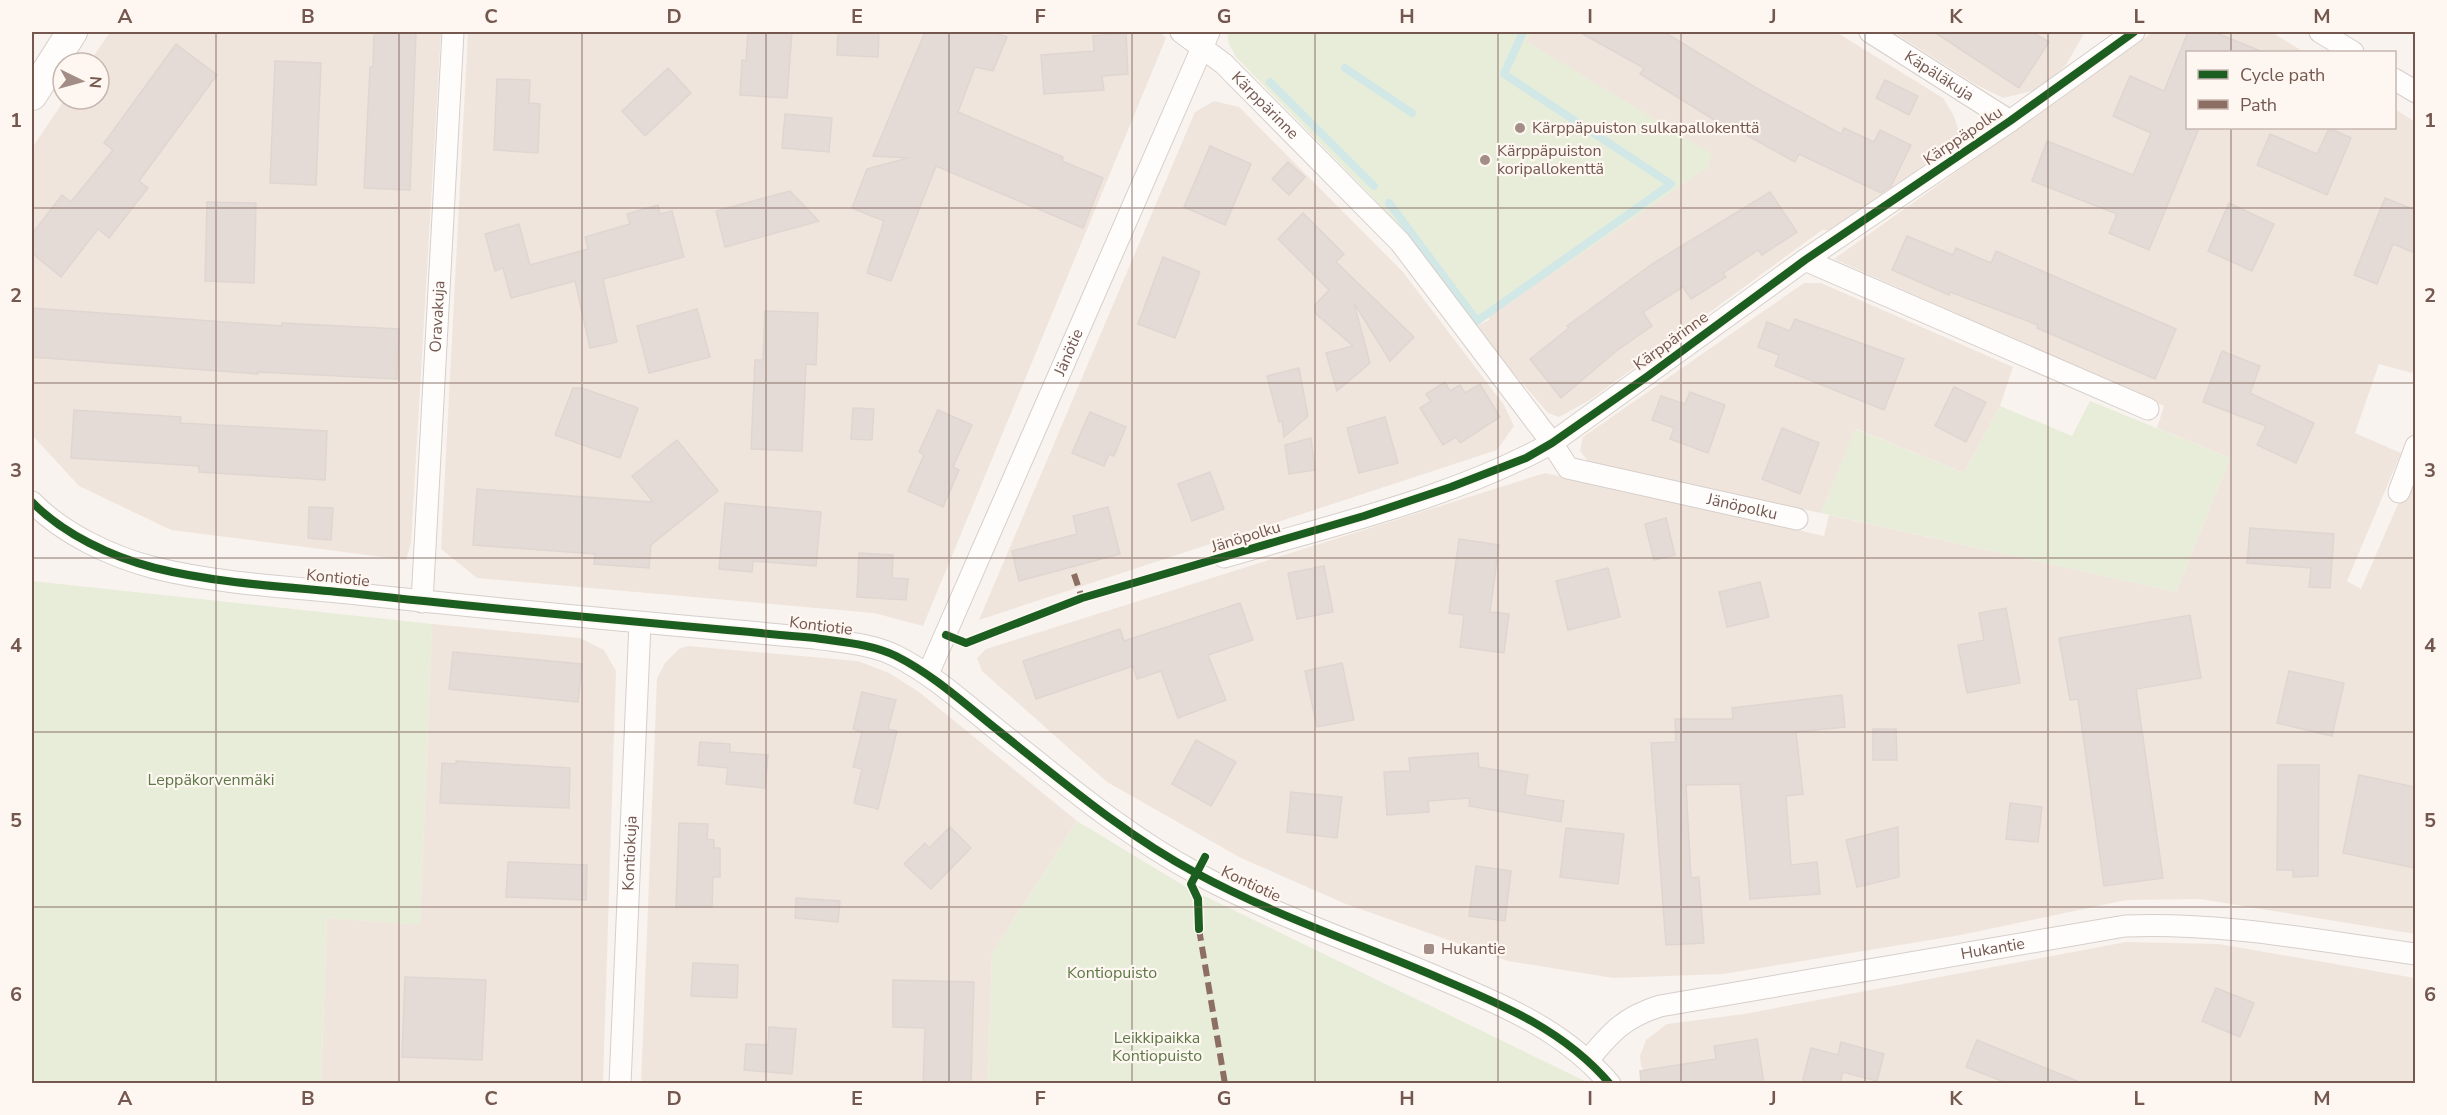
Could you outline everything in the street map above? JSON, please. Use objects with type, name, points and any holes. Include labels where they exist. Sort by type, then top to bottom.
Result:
[{"type":"street","points":[[32,95],[72,32]]},
{"type":"street","name":"Oravakuja","points":[[422,602],[453,32]]},
{"type":"street","name":"Kärppärinne","points":[[1181,32],[1205,40],[1224,64],[1400,242],[1552,443],[1805,260]]},
{"type":"street","name":"Käpäläkuja","points":[[1870,32],[2010,121]]},
{"type":"street","name":"Kärppäpolku","points":[[1805,260],[2010,121],[2134,32]]},
{"type":"street","points":[[2320,32],[2351,51]]},
{"type":"street","name":"Jänötie","points":[[928,674],[1205,40]]},
{"type":"street","points":[[2396,80],[2415,92]]},
{"type":"street","points":[[1805,260],[2148,410]]},
{"type":"street","name":"Jänöpolku","points":[[1224,557],[1451,487],[1526,458],[1552,443],[1568,468],[1797,519]]},
{"type":"street","points":[[2399,492],[2415,446]]},
{"type":"street","name":"Kontiotie","points":[[32,502],[65,528],[92,543],[155,568],[226,579],[422,602],[855,644],[894,654],[928,674],[1076,793],[1136,836],[1196,873],[1284,915],[1518,1012],[1589,1059],[1610,1083]]},
{"type":"street","name":"Kontiokuja","points":[[620,1083],[640,623]]},
{"type":"street","name":"Hukantie","points":[[1589,1059],[1619,1025],[1636,1013],[1660,1006],[2125,926],[2172,924],[2301,938],[2415,954]]},
{"type":"shaded area","points":[[110,32],[441,32],[411,543],[406,560],[171,530],[79,486],[32,435],[32,148],[57,111],[111,111],[111,51],[97,51]]},
{"type":"shaded area","points":[[468,32],[1160,32],[1166,38],[923,626],[874,613],[477,578],[441,549]]},
{"type":"shaded area","points":[[1532,32],[1836,32],[1943,98],[1953,114],[1961,137],[1837,231],[1822,230],[1590,400],[1559,417],[1548,413],[1474,327],[1489,320],[1526,40]]},
{"type":"shaded area","points":[[1893,32],[2085,32],[2066,65],[2040,89],[2003,98],[1975,84]]},
{"type":"shaded area","points":[[2153,32],[2271,32],[2302,51],[2186,51],[2186,129],[2396,129],[2396,110],[2415,122],[2415,365],[2412,373],[2379,364],[2355,433],[2401,453],[2347,581],[2361,589],[2415,465],[2415,934],[2200,899],[2126,900],[1961,935],[1723,974],[1613,978],[1508,961],[1346,904],[1241,858],[1107,782],[982,671],[977,658],[986,649],[1545,473],[1824,536],[1829,515],[2176,592],[2230,458],[2157,428],[2164,406],[1834,259]]},
{"type":"shaded area","points":[[1214,101],[1239,107],[1403,272],[1504,405],[1514,426],[1497,450],[979,620],[1195,112]]},
{"type":"shaded area","points":[[1804,283],[1821,283],[2013,367],[2000,406],[1964,473],[1856,429],[1821,513],[1591,465],[1580,451],[1583,437]]},
{"type":"shaded area","points":[[432,624],[580,638],[604,650],[616,671],[603,1083],[321,1084],[327,918],[420,924]]},
{"type":"shaded area","points":[[688,646],[858,661],[889,673],[919,692],[1077,821],[992,954],[988,1083],[641,1084],[657,678],[665,663],[679,649]]},
{"type":"shaded area","points":[[2126,942],[2219,944],[2415,978],[2415,1083],[1652,1084],[1641,1066],[1640,1056],[1646,1040],[1667,1024],[1744,1014]]},
{"type":"green space","points":[[1227,32],[1532,32],[1526,41],[1712,154],[1708,167],[1474,327],[1386,211],[1236,57],[1229,44]]},
{"type":"green space","points":[[2090,401],[2230,458],[2176,592],[1821,513],[1855,429],[1964,473],[2000,406],[2072,436]]},
{"type":"green space","name":"Leppäkorvenmäki","points":[[32,581],[432,624],[420,925],[327,918],[321,1083],[32,1083]]},
{"type":"green space","name":"Kontiopuisto","points":[[1077,821],[1186,887],[1589,1083],[988,1083],[992,954]]},
{"type":"building","points":[[374,32],[416,32],[410,190],[364,188]]},
{"type":"building","points":[[748,32],[792,32],[787,98],[740,95],[742,60],[746,61]]},
{"type":"building","points":[[838,32],[879,32],[878,57],[837,55]]},
{"type":"building","points":[[925,32],[992,32],[1007,37],[993,71],[975,67],[958,112],[1063,157],[1062,161],[1103,178],[1083,228],[936,166],[891,281],[867,273],[884,221],[852,208],[867,169],[908,158],[873,156]]},
{"type":"building","points":[[1579,32],[1664,32],[1758,89],[1841,134],[1844,128],[1874,142],[1880,130],[1911,145],[1891,186],[1881,193],[1799,154],[1795,162],[1725,123],[1729,129],[1640,74],[1644,68]]},
{"type":"building","points":[[1934,32],[2032,32],[2049,42],[2019,88]]},
{"type":"building","points":[[2188,32],[2214,32],[2261,51],[2186,51],[2186,129],[2199,129],[2149,250],[2109,233],[2117,214],[2032,181],[2047,141],[2133,175],[2151,133],[2113,116],[2130,76],[2164,91]]},
{"type":"building","points":[[1126,33],[1128,74],[1102,76],[1104,90],[1044,94],[1041,55],[1094,51],[1093,36]]},
{"type":"building","points":[[176,44],[217,75],[139,181],[148,188],[109,238],[98,229],[61,277],[32,253],[32,234],[62,195],[71,202],[113,150],[104,143]]},
{"type":"building","points":[[275,61],[321,63],[316,185],[270,183]]},
{"type":"building","points":[[668,68],[691,93],[645,136],[622,111]]},
{"type":"building","points":[[497,79],[530,80],[529,103],[540,104],[538,153],[494,150]]},
{"type":"building","points":[[1885,80],[1918,96],[1909,115],[1876,98]]},
{"type":"building","points":[[785,114],[832,118],[829,152],[782,148]]},
{"type":"building","points":[[2329,129],[2351,138],[2327,195],[2257,165],[2270,134],[2317,154]]},
{"type":"building","points":[[1210,146],[1251,164],[1225,225],[1184,207]]},
{"type":"building","points":[[1288,162],[1305,177],[1289,195],[1272,179]]},
{"type":"building","points":[[790,191],[819,221],[725,247],[716,211]]},
{"type":"building","points":[[1770,192],[1797,232],[1762,255],[1758,250],[1723,273],[1726,277],[1691,299],[1683,287],[1643,312],[1652,326],[1615,352],[1561,398],[1530,359],[1569,328],[1567,326],[1652,264]]},
{"type":"building","points":[[2385,198],[2415,210],[2415,253],[2393,244],[2377,284],[2354,275]]},
{"type":"building","points":[[207,202],[256,203],[254,283],[205,281]]},
{"type":"building","points":[[2229,203],[2274,224],[2252,271],[2208,251]]},
{"type":"building","points":[[658,205],[660,214],[672,211],[684,257],[603,279],[617,342],[590,348],[575,281],[511,298],[503,268],[495,271],[485,234],[519,224],[530,265],[588,249],[585,237],[630,224],[627,214]]},
{"type":"building","points":[[1303,213],[1344,254],[1336,262],[1414,337],[1390,361],[1354,303],[1370,363],[1337,391],[1326,353],[1353,346],[1315,313],[1315,305],[1329,290],[1278,239]]},
{"type":"building","points":[[1907,236],[1953,255],[1956,248],[1991,263],[1996,251],[2176,329],[2155,379],[2037,328],[2038,325],[1950,292],[1949,295],[1892,270]]},
{"type":"building","points":[[1163,257],[1200,272],[1175,338],[1138,324]]},
{"type":"building","points":[[32,308],[282,326],[282,323],[399,329],[397,379],[258,372],[258,374],[32,357]]},
{"type":"building","points":[[697,309],[710,357],[649,373],[637,326]]},
{"type":"building","points":[[765,311],[818,313],[816,365],[806,364],[802,451],[751,449],[755,360],[763,360]]},
{"type":"building","points":[[1795,319],[1904,359],[1884,410],[1775,366],[1779,355],[1758,347],[1767,322],[1790,331]]},
{"type":"building","points":[[2222,351],[2260,366],[2250,393],[2314,423],[2296,463],[2257,445],[2266,426],[2203,402]]},
{"type":"building","points":[[1299,368],[1308,416],[1284,437],[1282,421],[1279,422],[1267,376]]},
{"type":"building","points":[[1445,382],[1450,391],[1460,385],[1465,393],[1480,384],[1500,417],[1460,443],[1456,437],[1443,445],[1420,408],[1431,401],[1426,394]]},
{"type":"building","points":[[1954,387],[1986,402],[1966,442],[1935,426]]},
{"type":"building","points":[[573,388],[582,388],[638,408],[620,458],[555,435]]},
{"type":"building","points":[[1690,392],[1725,405],[1708,453],[1670,439],[1674,428],[1652,420],[1661,396],[1685,404]]},
{"type":"building","points":[[853,408],[874,409],[872,440],[851,439]]},
{"type":"building","points":[[74,410],[181,417],[180,423],[327,431],[325,480],[199,472],[199,466],[71,458]]},
{"type":"building","points":[[938,410],[972,425],[953,467],[959,470],[943,507],[908,491],[924,455],[919,452]]},
{"type":"building","points":[[1090,412],[1126,427],[1114,456],[1109,454],[1104,466],[1072,453]]},
{"type":"building","points":[[1385,417],[1398,463],[1359,473],[1347,428]]},
{"type":"building","points":[[1782,428],[1819,443],[1800,494],[1762,479]]},
{"type":"building","points":[[1311,438],[1315,470],[1289,474],[1285,445]]},
{"type":"building","points":[[677,440],[718,491],[651,545],[649,568],[594,564],[595,554],[473,545],[477,489],[653,502],[632,476]]},
{"type":"building","points":[[1210,472],[1224,509],[1192,521],[1178,484]]},
{"type":"building","points":[[725,503],[821,512],[816,566],[753,561],[752,572],[719,569]]},
{"type":"building","points":[[309,507],[333,508],[331,540],[308,538]]},
{"type":"building","points":[[1108,507],[1120,554],[1019,581],[1012,551],[1077,534],[1073,516]]},
{"type":"building","points":[[1666,518],[1675,555],[1654,560],[1645,524]]},
{"type":"building","points":[[2250,528],[2334,534],[2330,588],[2309,587],[2311,568],[2247,563]]},
{"type":"building","points":[[1459,539],[1499,545],[1490,612],[1509,614],[1504,653],[1460,647],[1464,615],[1449,613]]},
{"type":"building","points":[[859,553],[893,555],[892,578],[908,579],[906,600],[857,597]]},
{"type":"building","points":[[1324,566],[1333,612],[1297,619],[1288,573]]},
{"type":"building","points":[[1608,568],[1620,617],[1568,630],[1556,581]]},
{"type":"building","points":[[1760,582],[1769,617],[1727,627],[1719,592]]},
{"type":"building","points":[[1240,603],[1253,640],[1208,655],[1226,700],[1178,718],[1161,671],[1137,679],[1133,666],[1036,699],[1023,661],[1120,629],[1124,641]]},
{"type":"building","points":[[2006,608],[2020,683],[1967,693],[1958,645],[1984,640],[1979,613]]},
{"type":"building","points":[[2190,615],[2201,678],[2136,689],[2163,878],[2104,886],[2078,699],[2070,700],[2059,638]]},
{"type":"building","points":[[453,652],[582,664],[578,702],[449,689]]},
{"type":"building","points":[[1342,663],[1354,720],[1317,727],[1305,671]]},
{"type":"building","points":[[2289,671],[2344,683],[2332,736],[2277,723]]},
{"type":"building","points":[[862,692],[896,700],[888,729],[897,731],[878,809],[854,803],[862,769],[853,767],[862,732],[853,729]]},
{"type":"building","points":[[1842,695],[1845,727],[1796,732],[1803,794],[1786,796],[1791,865],[1817,862],[1820,894],[1750,899],[1740,784],[1686,785],[1691,878],[1699,877],[1704,943],[1666,945],[1651,743],[1676,742],[1675,719],[1733,719],[1732,708]]},
{"type":"building","points":[[1873,729],[1896,729],[1897,760],[1873,760]]},
{"type":"building","points":[[1196,740],[1236,762],[1211,806],[1172,784]]},
{"type":"building","points":[[700,742],[730,744],[730,752],[768,755],[765,788],[726,784],[728,768],[698,765]]},
{"type":"building","points":[[1478,753],[1479,767],[1528,775],[1525,795],[1564,801],[1561,822],[1469,806],[1470,798],[1428,801],[1429,812],[1387,815],[1384,772],[1410,771],[1409,758]]},
{"type":"building","points":[[456,761],[570,768],[569,808],[440,803],[442,763],[456,764]]},
{"type":"building","points":[[2278,765],[2319,765],[2318,876],[2293,877],[2293,870],[2277,870]]},
{"type":"building","points":[[2359,775],[2415,787],[2415,868],[2343,853]]},
{"type":"building","points":[[1291,792],[1342,797],[1337,838],[1287,832]]},
{"type":"building","points":[[2010,803],[2042,807],[2038,842],[2006,839]]},
{"type":"building","points":[[679,823],[708,824],[707,839],[714,840],[714,848],[720,848],[720,877],[713,877],[712,907],[676,907]]},
{"type":"building","points":[[950,827],[971,848],[931,889],[904,864],[925,843],[929,848]]},
{"type":"building","points":[[1898,827],[1899,877],[1857,887],[1846,840]]},
{"type":"building","points":[[1566,828],[1624,834],[1618,884],[1560,877]]},
{"type":"building","points":[[508,862],[587,865],[586,900],[506,897]]},
{"type":"building","points":[[1476,866],[1511,871],[1505,921],[1469,916]]},
{"type":"building","points":[[796,898],[840,901],[838,922],[795,918]]},
{"type":"building","points":[[693,963],[738,965],[737,998],[691,996]]},
{"type":"building","points":[[405,977],[486,980],[482,1060],[402,1057]]},
{"type":"building","points":[[893,980],[974,982],[971,1083],[923,1083],[925,1028],[893,1027]]},
{"type":"building","points":[[2216,988],[2254,1003],[2240,1037],[2202,1021]]},
{"type":"building","points":[[769,1027],[796,1029],[792,1074],[744,1070],[746,1044],[768,1045]]},
{"type":"building","points":[[1757,1039],[1764,1083],[1641,1083],[1640,1071],[1716,1059],[1714,1046]]},
{"type":"building","points":[[1977,1040],[2082,1083],[2007,1083],[1966,1067]]},
{"type":"building","points":[[1841,1042],[1884,1054],[1877,1081],[1843,1072],[1840,1083],[1802,1083],[1811,1048],[1838,1055]]},
{"type":"waterway","points":[[1389,203],[1477,321],[1671,184],[1504,74],[1523,32]]},
{"type":"waterway","points":[[1345,68],[1412,113]]},
{"type":"waterway","points":[[1270,82],[1374,186]]},
{"type":"marked path","points":[[1074,574],[1082,598]]},
{"type":"marked path","points":[[1199,929],[1225,1084]]},
{"type":"cycle path","points":[[946,635],[966,643],[1082,598],[1364,516],[1451,487],[1526,458],[1552,443],[1648,376],[1805,260],[2010,121],[2134,32]]},
{"type":"cycle path","points":[[32,502],[58,524],[105,551],[155,568],[205,578],[815,638],[856,644],[887,652],[937,682],[1095,807],[1170,858],[1255,902],[1509,1009],[1573,1048],[1610,1084]]},
{"type":"cycle path","points":[[1199,929],[1198,899],[1191,884],[1205,857]]},
{"type":"place","name":"Kärppäpuiston sulkapallokenttä","points":[[1520,128]]},
{"type":"place","name":"Kärppäpuiston koripallokenttä","points":[[1485,160]]},
{"type":"place","name":"Hukantie","points":[[1429,949]]},
{"type":"park label","name":"Leikkipaikka Kontiopuisto","points":[[1157,1047]]}]
